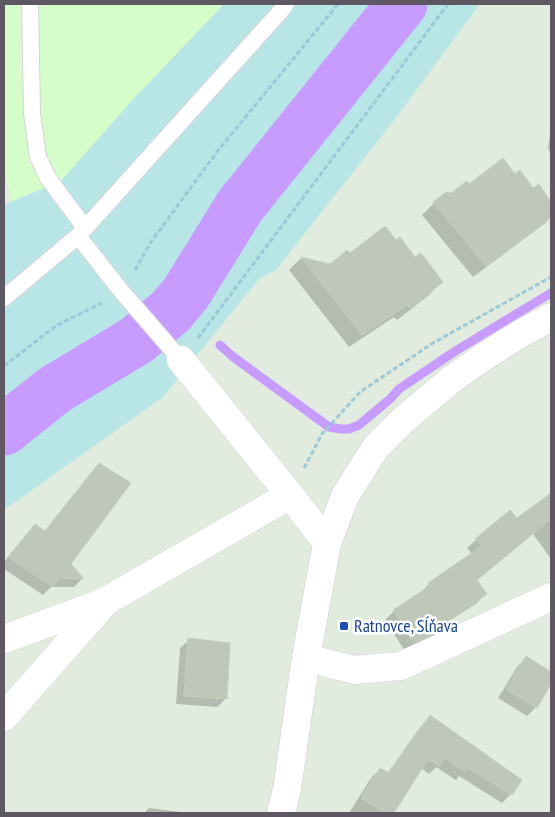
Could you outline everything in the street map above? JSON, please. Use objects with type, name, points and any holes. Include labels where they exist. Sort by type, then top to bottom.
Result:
[{"type":"street","points":[[281,813],[327,543],[346,496],[376,447],[403,420],[459,374],[485,356],[551,317]]},
{"type":"street","points":[[174,352],[327,543]]},
{"type":"street","points":[[4,639],[106,601],[290,495]]},
{"type":"street","points":[[306,658],[355,670],[401,666],[551,597]]},
{"type":"street","points":[[4,717],[106,601]]},
{"type":"lane","points":[[30,4],[32,113],[38,157],[48,178],[81,232],[122,292],[174,352]]},
{"type":"lane","points":[[4,298],[81,232],[286,4]]},
{"type":"lane","points":[[4,281],[24,281]]},
{"type":"path","points":[[4,366],[57,325],[122,292],[151,242],[217,152],[338,4]]},
{"type":"path","points":[[174,352],[448,4]]},
{"type":"path","points":[[290,495],[322,434],[360,392],[433,344],[551,276]]},
{"type":"shaded area","points":[[224,4],[480,4],[395,119],[276,270],[259,279],[163,397],[4,510],[4,205],[61,181],[134,98]]},
{"type":"sand","points":[[4,4],[224,4],[134,98],[61,181],[10,202],[9,189],[4,176]]},
{"type":"building","points":[[503,158],[515,174],[520,170],[533,188],[539,184],[551,202],[551,217],[486,266],[433,202],[446,192],[451,193],[467,181],[469,184]]},
{"type":"building","points":[[385,226],[396,240],[400,237],[415,257],[421,253],[443,282],[410,308],[407,305],[362,335],[301,257],[330,264],[347,250],[350,253]]},
{"type":"building","points":[[99,463],[131,483],[71,564],[84,579],[59,578],[53,587],[8,557],[35,524],[45,531]]},
{"type":"building","points":[[551,493],[551,519],[477,580],[487,594],[445,622],[447,625],[414,643],[393,610],[430,586],[428,583],[482,546],[475,539],[510,510],[517,518]]},
{"type":"building","points":[[188,638],[230,643],[227,699],[184,696]]},
{"type":"building","points":[[526,656],[551,672],[551,684],[537,708],[506,689]]},
{"type":"building","points":[[430,715],[522,780],[512,795],[468,768],[465,772],[445,758],[439,766],[428,759],[394,813],[386,813],[361,798],[380,768],[389,773]]},
{"type":"waterway","points":[[4,430],[54,390],[137,340],[171,311],[186,293],[240,206],[402,4]]},
{"type":"waterway","points":[[220,345],[232,356],[329,427],[349,429],[359,425],[399,389],[457,350],[551,293]]},
{"type":"waterway","points":[[176,306],[187,316]]},
{"type":"place","name":"Ratnovce, Sĺňava","points":[[344,626]]}]
